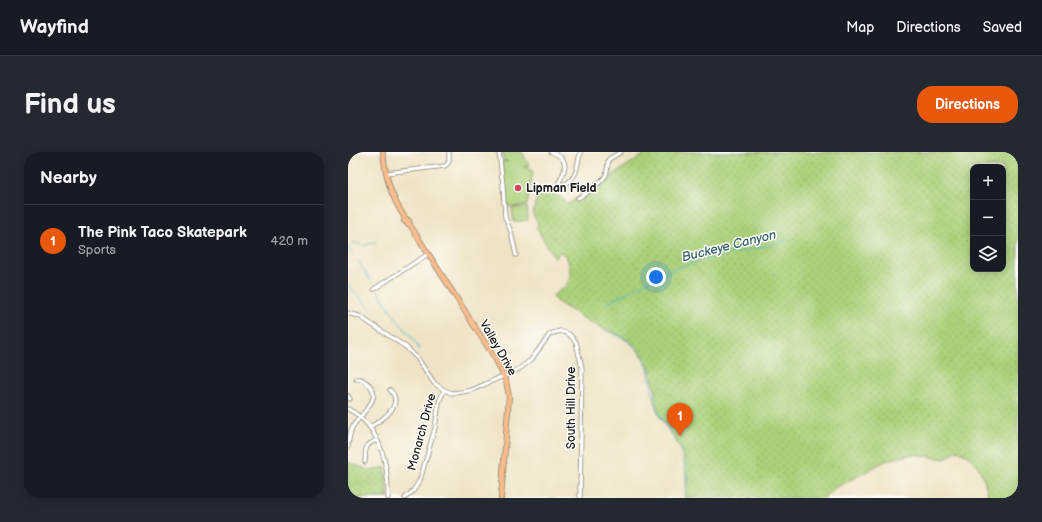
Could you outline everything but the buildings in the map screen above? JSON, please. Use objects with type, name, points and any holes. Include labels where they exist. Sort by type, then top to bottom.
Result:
[{"type":"main road","name":"Valley Drive","points":[[383,152],[386,173],[392,195],[404,218],[404,221],[410,226],[496,360],[504,376],[508,388],[509,400],[501,498]]},
{"type":"street","points":[[386,173],[445,166],[450,162],[449,152]]},
{"type":"street","points":[[499,152],[505,218],[511,232],[516,256]]},
{"type":"street","points":[[551,152],[562,157],[565,163],[565,172],[559,182],[562,186],[571,180],[576,173],[580,152]]},
{"type":"street","points":[[578,198],[604,178],[609,159],[621,152]]},
{"type":"street","points":[[374,289],[428,254]]},
{"type":"street","points":[[348,313],[359,316],[406,347],[418,359],[430,379],[444,390],[454,393],[466,392],[504,376]]},
{"type":"street","name":"South Hill Drive","points":[[504,376],[528,363],[550,334],[564,331],[574,339],[580,355],[582,374],[580,498]]},
{"type":"street","points":[[348,447],[350,432],[372,403],[374,394],[366,382],[361,379],[356,379]]},
{"type":"street","points":[[370,427],[385,417],[391,410],[394,400],[393,394],[390,390]]},
{"type":"street","name":"Monarch Drive","points":[[405,498],[413,491],[420,480],[435,428],[439,402],[444,390]]},
{"type":"street","points":[[348,409],[361,417],[370,427],[377,440],[385,467],[388,498]]},
{"type":"street","points":[[365,462],[366,446],[377,440]]},
{"type":"green space","name":"Lipman Field","points":[[502,152],[522,152],[529,165],[524,167],[531,168],[533,171],[527,205],[511,207],[506,204],[502,161],[508,162],[504,160]]},
{"type":"green space","points":[[648,152],[1018,152],[1018,498],[989,498],[983,477],[978,467],[967,455],[957,450],[945,459],[912,454],[885,461],[835,488],[825,498],[685,498],[686,474],[684,460],[678,445],[658,412],[653,397],[656,394],[652,377],[642,355],[638,349],[621,336],[589,322],[556,301],[553,297],[569,281],[569,264],[566,255],[560,252],[555,258],[537,229],[538,223],[533,215],[535,203],[539,195],[544,191],[549,191],[559,196],[568,204]]},
{"type":"green space","points":[[527,207],[528,220],[514,222],[512,208]]},
{"type":"green space","points":[[348,462],[371,471],[385,467],[388,498],[348,498]]},
{"type":"waterway","name":"Buckeye Canyon","points":[[607,303],[684,265],[792,239]]},
{"type":"waterway","points":[[352,243],[366,245],[376,242]]},
{"type":"waterway","points":[[348,248],[353,255]]},
{"type":"waterway","points":[[358,261],[371,281]]},
{"type":"waterway","points":[[348,285],[371,309]]},
{"type":"waterway","points":[[378,291],[397,320],[411,336],[420,350]]},
{"type":"waterway","points":[[605,330],[619,336],[635,347],[645,362],[650,376],[653,396],[659,413],[683,455],[686,477],[689,477],[684,498]]},
{"type":"place","name":"Lipman Field","points":[[518,188]]},
{"type":"place","name":"The Pink Taco Skatepark","points":[[680,436]]}]
